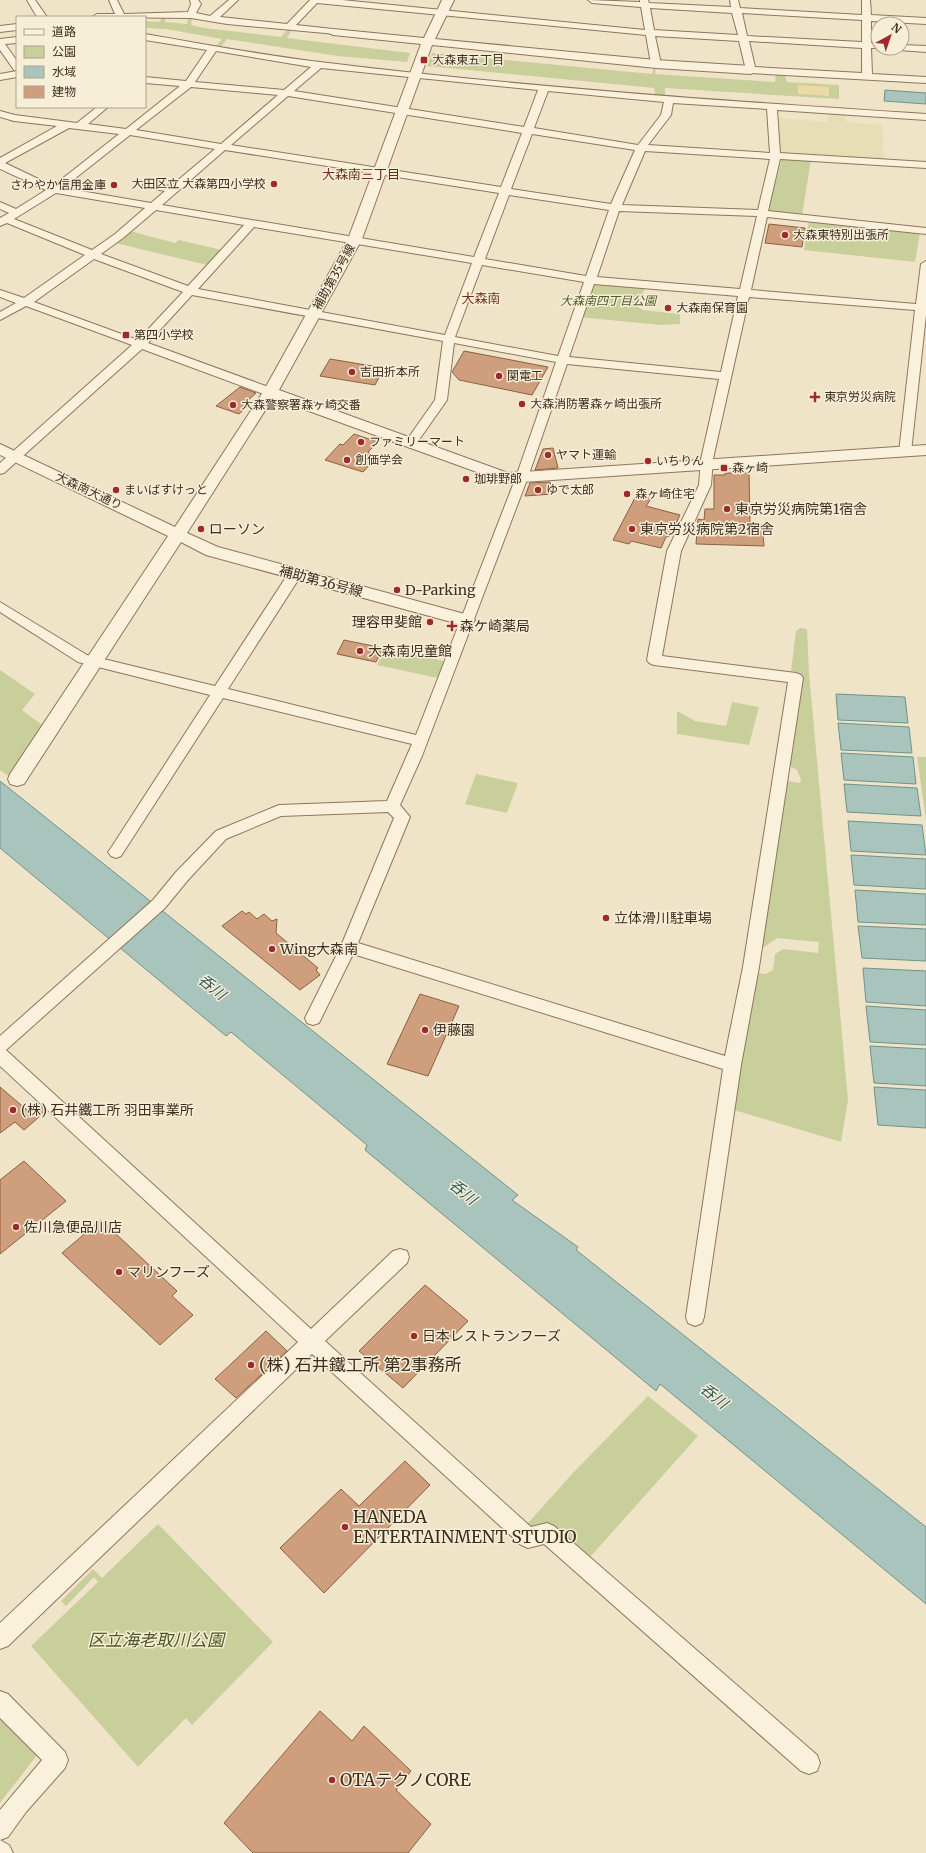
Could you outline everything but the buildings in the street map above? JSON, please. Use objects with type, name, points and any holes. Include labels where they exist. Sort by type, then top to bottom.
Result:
[{"type":"street","points":[[31,0],[41,16]]},
{"type":"street","points":[[113,0],[120,15]]},
{"type":"street","points":[[191,15],[196,4],[194,0]]},
{"type":"street","points":[[213,18],[234,0]]},
{"type":"street","points":[[290,27],[315,0],[650,33],[870,45]]},
{"type":"street","name":"補助第35号線","points":[[17,779],[95,662],[270,392],[315,313],[355,239],[415,74],[428,41],[448,0]]},
{"type":"street","points":[[592,0],[644,2],[737,10],[926,21]]},
{"type":"street","points":[[734,0],[751,70]]},
{"type":"street","points":[[866,0],[867,77]]},
{"type":"street","points":[[644,2],[656,64]]},
{"type":"street","points":[[108,16],[191,15],[333,32],[656,64],[926,80]]},
{"type":"street","points":[[0,29],[16,26]]},
{"type":"street","points":[[146,37],[319,64],[544,88],[669,100],[926,116]]},
{"type":"street","points":[[16,40],[0,42],[16,66]]},
{"type":"street","points":[[3,221],[54,190],[189,84],[213,48]]},
{"type":"street","points":[[910,48],[926,49]]},
{"type":"street","points":[[0,317],[25,302],[119,236],[319,64]]},
{"type":"street","points":[[0,77],[16,74]]},
{"type":"street","points":[[146,80],[286,93],[641,148],[926,165]]},
{"type":"street","points":[[410,444],[441,400],[449,338],[544,88]]},
{"type":"street","points":[[392,806],[420,741],[518,484],[522,477],[615,208],[641,148],[666,115],[669,100]]},
{"type":"street","points":[[695,1317],[732,1065],[752,967],[796,678],[654,660],[674,551],[705,485],[705,466],[775,158],[772,107]]},
{"type":"street","points":[[3,117],[22,108]]},
{"type":"street","points":[[79,126],[102,108]]},
{"type":"street","points":[[3,117],[128,132],[615,208],[762,213],[926,231]]},
{"type":"street","points":[[0,163],[68,124]]},
{"type":"street","points":[[0,163],[54,190],[355,239],[591,280],[923,308]]},
{"type":"street","points":[[148,185],[174,190]]},
{"type":"street","points":[[0,205],[18,213]]},
{"type":"street","points":[[3,221],[190,291],[563,360],[725,376]]},
{"type":"street","points":[[0,470],[140,345],[252,223]]},
{"type":"street","points":[[905,452],[923,308],[926,264]]},
{"type":"street","points":[[0,293],[494,475],[507,478],[705,466],[926,450]]},
{"type":"street","name":"大森南大通り","points":[[0,449],[178,533]]},
{"type":"street","name":"補助第36号線","points":[[178,533],[212,551],[466,620]]},
{"type":"street","points":[[116,852],[295,574]]},
{"type":"street","points":[[0,606],[83,659],[420,741]]},
{"type":"street","points":[[0,1046],[159,904],[182,876],[221,835],[274,812],[392,806]]},
{"type":"street","points":[[313,1018],[349,946],[402,817],[392,806]]},
{"type":"street","points":[[349,946],[732,1065]]},
{"type":"street","points":[[0,1055],[528,1538],[548,1533],[809,1763]]},
{"type":"street","points":[[0,1638],[400,1257]]},
{"type":"street","points":[[0,1702],[58,1760],[18,1804],[1,1828]]},
{"type":"shaded area","points":[[829,112],[845,113],[846,122],[882,125],[884,160],[779,151],[777,118],[828,122]]},
{"type":"green space","points":[[162,16],[166,16],[165,22],[187,24],[189,16],[192,16],[191,25],[205,28],[281,37],[287,30],[291,31],[287,38],[410,53],[407,62],[338,56],[227,39],[220,48],[215,47],[222,39],[166,29],[146,28],[146,21],[160,22]]},
{"type":"green space","points":[[432,53],[652,74],[654,67],[656,67],[655,74],[775,82],[776,75],[785,75],[787,82],[839,85],[839,99],[665,88],[665,98],[655,97],[654,88],[427,66]]},
{"type":"green space","points":[[782,158],[811,160],[802,215],[768,211]]},
{"type":"green space","points":[[809,221],[920,233],[915,262],[804,250]]},
{"type":"green space","points":[[130,231],[175,243],[179,240],[222,250],[207,265],[115,243]]},
{"type":"green space","name":"大森南四丁目公園","points":[[591,280],[646,285],[638,307],[643,310],[680,314],[680,324],[661,325],[578,317]]},
{"type":"green space","points":[[800,628],[807,629],[809,673],[848,1100],[841,1142],[734,1110],[756,973],[765,974],[773,970],[775,954],[783,949],[818,953],[819,942],[777,938],[760,950],[787,781],[800,783],[801,779],[797,770],[786,764],[799,673],[791,671],[796,631]]},
{"type":"green space","points":[[386,648],[444,661],[438,678],[377,665]]},
{"type":"green space","points":[[0,670],[35,694],[22,710],[45,727],[12,779],[0,770]]},
{"type":"green space","points":[[732,702],[759,707],[749,745],[677,734],[677,711],[695,721],[726,726]]},
{"type":"green space","points":[[917,757],[926,757],[926,820]]},
{"type":"green space","points":[[476,774],[518,783],[507,813],[465,804]]},
{"type":"green space","points":[[648,1396],[698,1436],[583,1565],[521,1531],[571,1475]]},
{"type":"green space","name":"区立海老取川公園","points":[[158,1524],[273,1642],[192,1725],[186,1718],[138,1767],[31,1646],[98,1582],[94,1577],[66,1606],[61,1601],[93,1569],[102,1578]]},
{"type":"green space","points":[[0,1718],[37,1755],[0,1803]]},
{"type":"sand","points":[[798,85],[829,87],[829,96],[798,94]]},
{"type":"water","points":[[885,90],[926,93],[926,104],[884,101]]},
{"type":"water","points":[[836,694],[905,697],[908,723],[838,720]]},
{"type":"water","points":[[838,723],[909,727],[912,753],[841,750]]},
{"type":"water","points":[[841,753],[913,757],[916,784],[844,780]]},
{"type":"water","name":"呑川","points":[[0,781],[518,1195],[512,1200],[578,1247],[576,1250],[926,1527],[926,1604],[660,1384],[656,1391],[365,1150],[367,1145],[231,1032],[226,1036],[0,848]]},
{"type":"water","points":[[844,784],[917,788],[921,816],[847,812]]},
{"type":"water","points":[[848,821],[922,825],[926,855],[851,851]]},
{"type":"water","points":[[851,855],[926,859],[926,889],[854,885]]},
{"type":"water","points":[[855,890],[926,894],[926,925],[858,922]]},
{"type":"water","points":[[858,926],[926,929],[926,961],[862,958]]},
{"type":"water","points":[[863,968],[926,971],[926,1006],[866,1002]]},
{"type":"water","points":[[866,1006],[926,1010],[926,1045],[870,1042]]},
{"type":"water","points":[[870,1046],[926,1049],[926,1086],[874,1083]]},
{"type":"water","points":[[874,1087],[926,1090],[926,1128],[878,1125]]},
{"type":"place","name":"大森東五丁目","points":[[424,60]]},
{"type":"place","name":"大田区立 大森第四小学校","points":[[274,184]]},
{"type":"place","name":"さわやか信用金庫","points":[[114,185]]},
{"type":"place","name":"大森東特別出張所","points":[[785,235]]},
{"type":"place","name":"大森南保育園","points":[[668,308]]},
{"type":"place","name":"第四小学校","points":[[126,335]]},
{"type":"place","name":"吉田折本所","points":[[352,372]]},
{"type":"place","name":"関電工","points":[[499,376]]},
{"type":"place","name":"東京労災病院","points":[[815,397]]},
{"type":"place","name":"大森消防署森ヶ崎出張所","points":[[522,404]]},
{"type":"place","name":"大森警察署森ヶ崎交番","points":[[233,405]]},
{"type":"place","name":"ファミリーマート","points":[[361,442]]},
{"type":"place","name":"ヤマト運輸","points":[[548,455]]},
{"type":"place","name":"創価学会","points":[[347,460]]},
{"type":"place","name":"いちりん","points":[[648,461]]},
{"type":"place","name":"森ヶ崎","points":[[724,468]]},
{"type":"place","name":"珈琲野郎","points":[[466,479]]},
{"type":"place","name":"まいばすけっと","points":[[116,490]]},
{"type":"place","name":"ゆで太郎","points":[[538,490]]},
{"type":"place","name":"森ヶ崎住宅","points":[[627,494]]},
{"type":"place","name":"東京労災病院第1宿舎","points":[[727,509]]},
{"type":"place","name":"ローソン","points":[[201,529]]},
{"type":"place","name":"東京労災病院第2宿舎","points":[[632,529]]},
{"type":"place","name":"D-Parking","points":[[397,590]]},
{"type":"place","name":"理容甲斐館","points":[[430,622]]},
{"type":"place","name":"森ケ崎薬局","points":[[452,626]]},
{"type":"place","name":"大森南児童館","points":[[360,651]]},
{"type":"place","name":"立体滑川駐車場","points":[[606,918]]},
{"type":"place","name":"Wing大森南","points":[[272,949]]},
{"type":"place","name":"伊藤園","points":[[425,1030]]},
{"type":"place","name":"(株) 石井鐵工所 羽田事業所","points":[[13,1110]]},
{"type":"place","name":"佐川急便品川店","points":[[16,1227]]},
{"type":"place","name":"マリンフーズ","points":[[119,1272]]},
{"type":"place","name":"日本レストランフーズ","points":[[414,1336]]},
{"type":"place","name":"(株) 石井鐵工所 第2事務所","points":[[251,1365]]},
{"type":"place","name":"HANEDA ENTERTAINMENT STUDIO","points":[[345,1527]]},
{"type":"place","name":"OTAテクノCORE","points":[[332,1780]]},
{"type":"district","name":"大森南三丁目","points":[[361,174]]},
{"type":"district","name":"大森南","points":[[481,298]]}]
